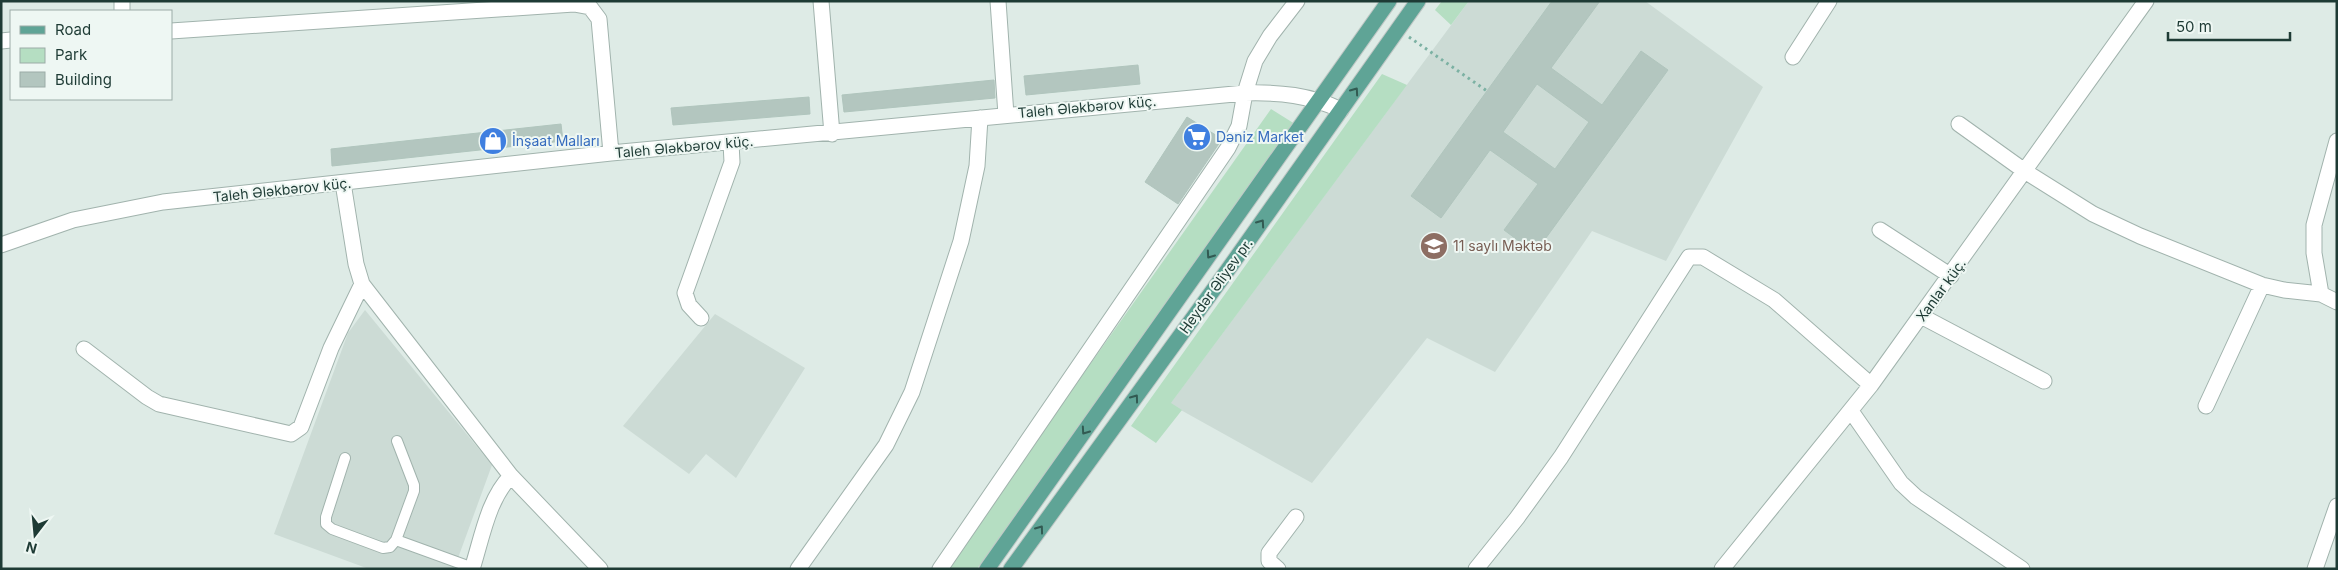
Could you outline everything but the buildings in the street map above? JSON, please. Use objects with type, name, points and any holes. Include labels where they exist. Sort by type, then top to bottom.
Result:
[{"type":"main road","name":"Heydər Əliyev pr.","points":[[987,569],[1389,1]]},
{"type":"main road","name":"Heydər Əliyev pr.","points":[[1011,569],[1222,278],[1418,1]]},
{"type":"street","points":[[821,1],[832,134]]},
{"type":"street","points":[[998,1],[1006,115]]},
{"type":"street","points":[[940,569],[1228,148],[1239,126],[1245,93],[1255,61],[1270,36],[1297,1]]},
{"type":"street","points":[[1793,57],[1829,1]]},
{"type":"street","name":"Xanlar küç.","points":[[1722,569],[1872,385],[2026,172],[2146,1]]},
{"type":"street","points":[[172,31],[574,4],[590,6],[599,19],[612,153]]},
{"type":"street","name":"Taleh Ələkbərov küç.","points":[[1,244],[73,220],[163,202],[612,153],[832,134],[1006,115],[1245,93],[1294,94],[1320,100],[1341,110]]},
{"type":"street","points":[[798,569],[886,445],[912,392],[961,241],[977,166],[980,118]]},
{"type":"street","points":[[1959,124],[2026,172],[2093,214],[2140,236],[2262,285],[2284,290],[2321,294],[2337,302]]},
{"type":"street","points":[[2321,294],[2314,253],[2314,225],[2337,141]]},
{"type":"street","points":[[701,318],[689,305],[685,293],[732,162],[731,143]]},
{"type":"street","points":[[343,183],[356,264],[362,284],[510,476],[600,569]]},
{"type":"street","points":[[1880,230],[1951,276]]},
{"type":"street","points":[[1476,569],[1517,518],[1561,457],[1689,257],[1704,257],[1774,300],[1872,385]]},
{"type":"street","points":[[84,349],[159,404],[291,434],[301,427],[330,348],[362,284]]},
{"type":"street","points":[[2206,406],[2262,285]]},
{"type":"street","points":[[1921,316],[2044,381]]},
{"type":"street","points":[[1851,411],[1901,483],[1916,497],[2022,569]]},
{"type":"street","points":[[472,568],[500,486],[510,476]]},
{"type":"street","points":[[2315,569],[2337,506]]},
{"type":"street","points":[[1278,569],[1269,562],[1269,553],[1296,516]]},
{"type":"lane","points":[[345,458],[326,517],[326,524],[332,529],[384,548],[390,548],[396,540],[414,492],[414,485],[396,442]]},
{"type":"lane","points":[[396,540],[472,568]]},
{"type":"path","points":[[1398,29],[1487,90]]},
{"type":"shaded area","name":"11 saylı Məktəb","points":[[1469,1],[1645,1],[1763,87],[1666,261],[1592,231],[1495,372],[1427,338],[1312,483],[1170,404]]},
{"type":"shaded area","points":[[365,310],[492,465],[454,569],[369,569],[274,534],[348,333]]},
{"type":"shaded area","points":[[715,314],[805,368],[736,478],[706,454],[689,474],[623,426]]},
{"type":"green space","points":[[1442,1],[1469,1],[1451,25],[1435,10]]},
{"type":"green space","points":[[1382,74],[1407,85],[1171,403],[1182,410],[1156,443],[1131,426]]},
{"type":"green space","points":[[1271,109],[1295,124],[977,569],[945,569]]},
{"type":"place","name":"Dəniz Market","points":[[1197,137]]},
{"type":"place","name":"İnşaat Malları","points":[[493,141]]},
{"type":"place","name":"11 saylı Məktəb","points":[[1434,246]]}]
